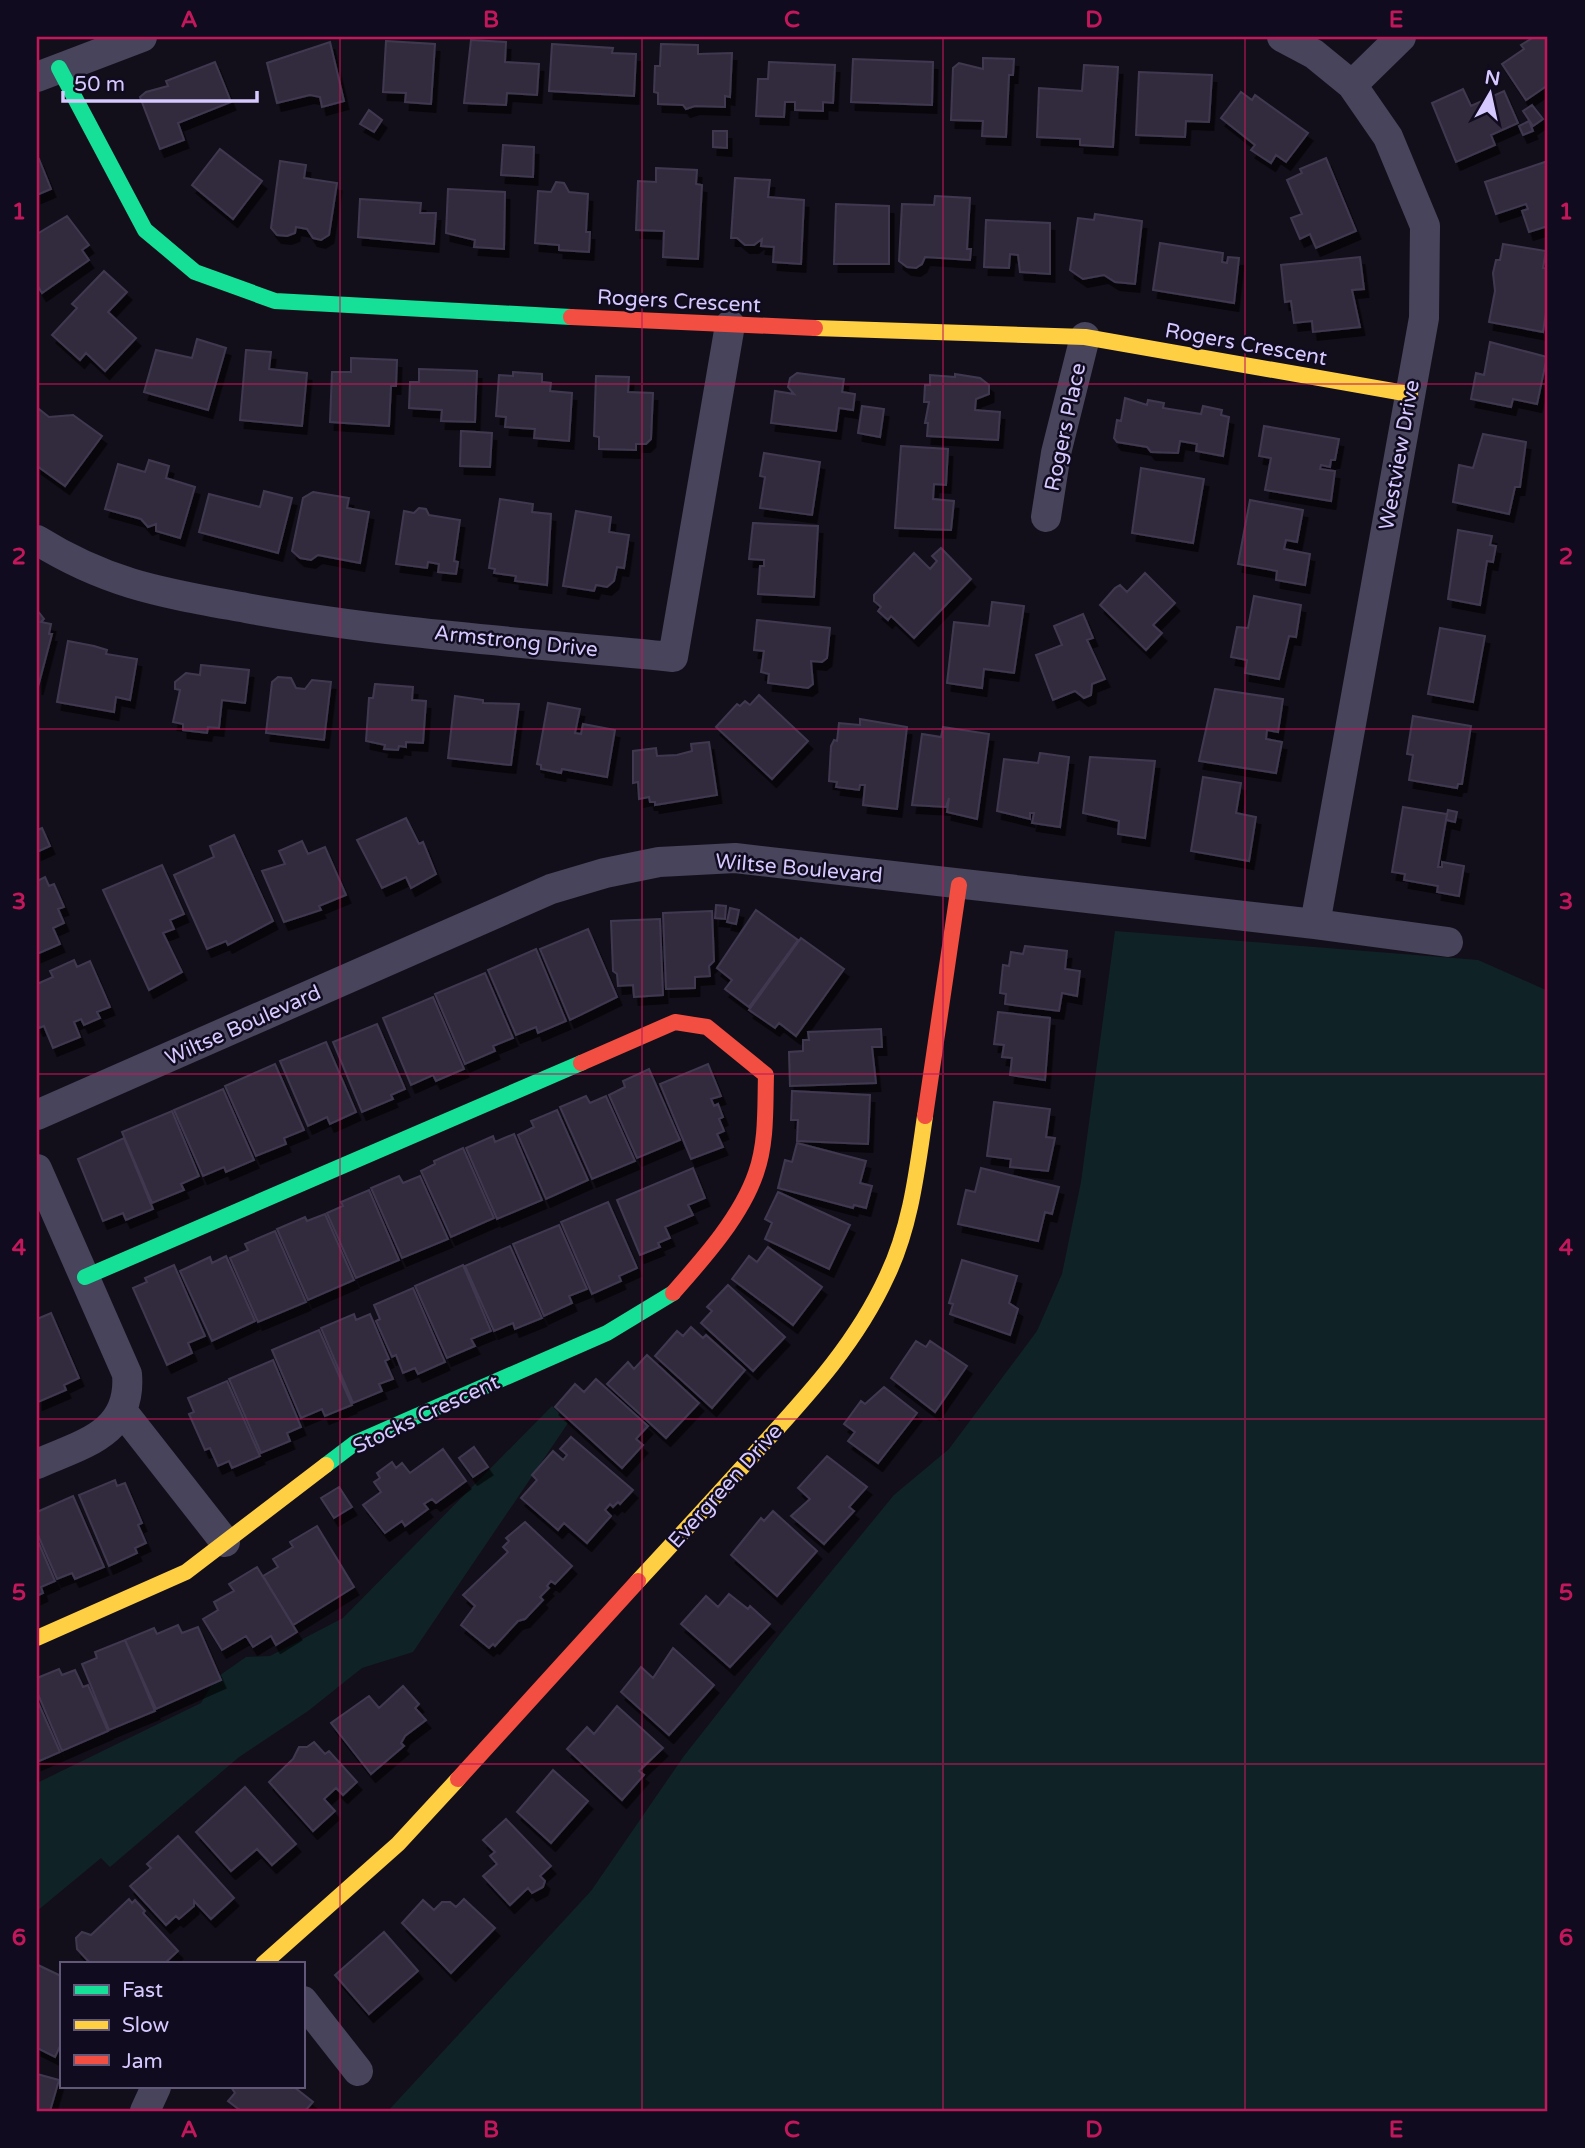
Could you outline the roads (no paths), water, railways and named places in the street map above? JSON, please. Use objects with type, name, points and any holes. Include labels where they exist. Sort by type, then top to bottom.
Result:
[{"type":"street","points":[[48,73],[142,37]]},
{"type":"street","name":"Westview Drive","points":[[1282,37],[1314,54],[1352,85],[1388,137],[1425,226],[1424,318],[1315,924]]},
{"type":"street","points":[[1352,85],[1401,37]]},
{"type":"street","name":"Rogers Crescent","points":[[48,73],[145,230],[195,272],[275,301],[730,325],[1085,337],[1410,394]]},
{"type":"street","name":"Armstrong Drive","points":[[37,540],[76,565],[139,588],[322,622],[673,657],[730,325]]},
{"type":"street","name":"Rogers Place","points":[[1046,517],[1056,453],[1085,337]]},
{"type":"street","name":"Wiltse Boulevard","points":[[37,1115],[551,890],[605,873],[659,862],[735,858],[1315,924],[1448,942]]},
{"type":"street","name":"Evergreen Drive","points":[[268,1962],[398,1844],[827,1375],[863,1324],[888,1275],[914,1191],[959,885]]},
{"type":"street","name":"Stocks Crescent","points":[[37,1638],[186,1572],[355,1443],[607,1334],[669,1297],[718,1242],[756,1173],[764,1131],[766,1075],[708,1027],[675,1022],[85,1277]]},
{"type":"street","points":[[37,1169],[127,1374],[129,1394],[123,1412],[110,1427],[94,1439],[37,1464]]},
{"type":"street","points":[[123,1412],[225,1542]]},
{"type":"street","points":[[304,2002],[358,2071]]},
{"type":"street","points":[[145,2111],[156,2088]]}]
